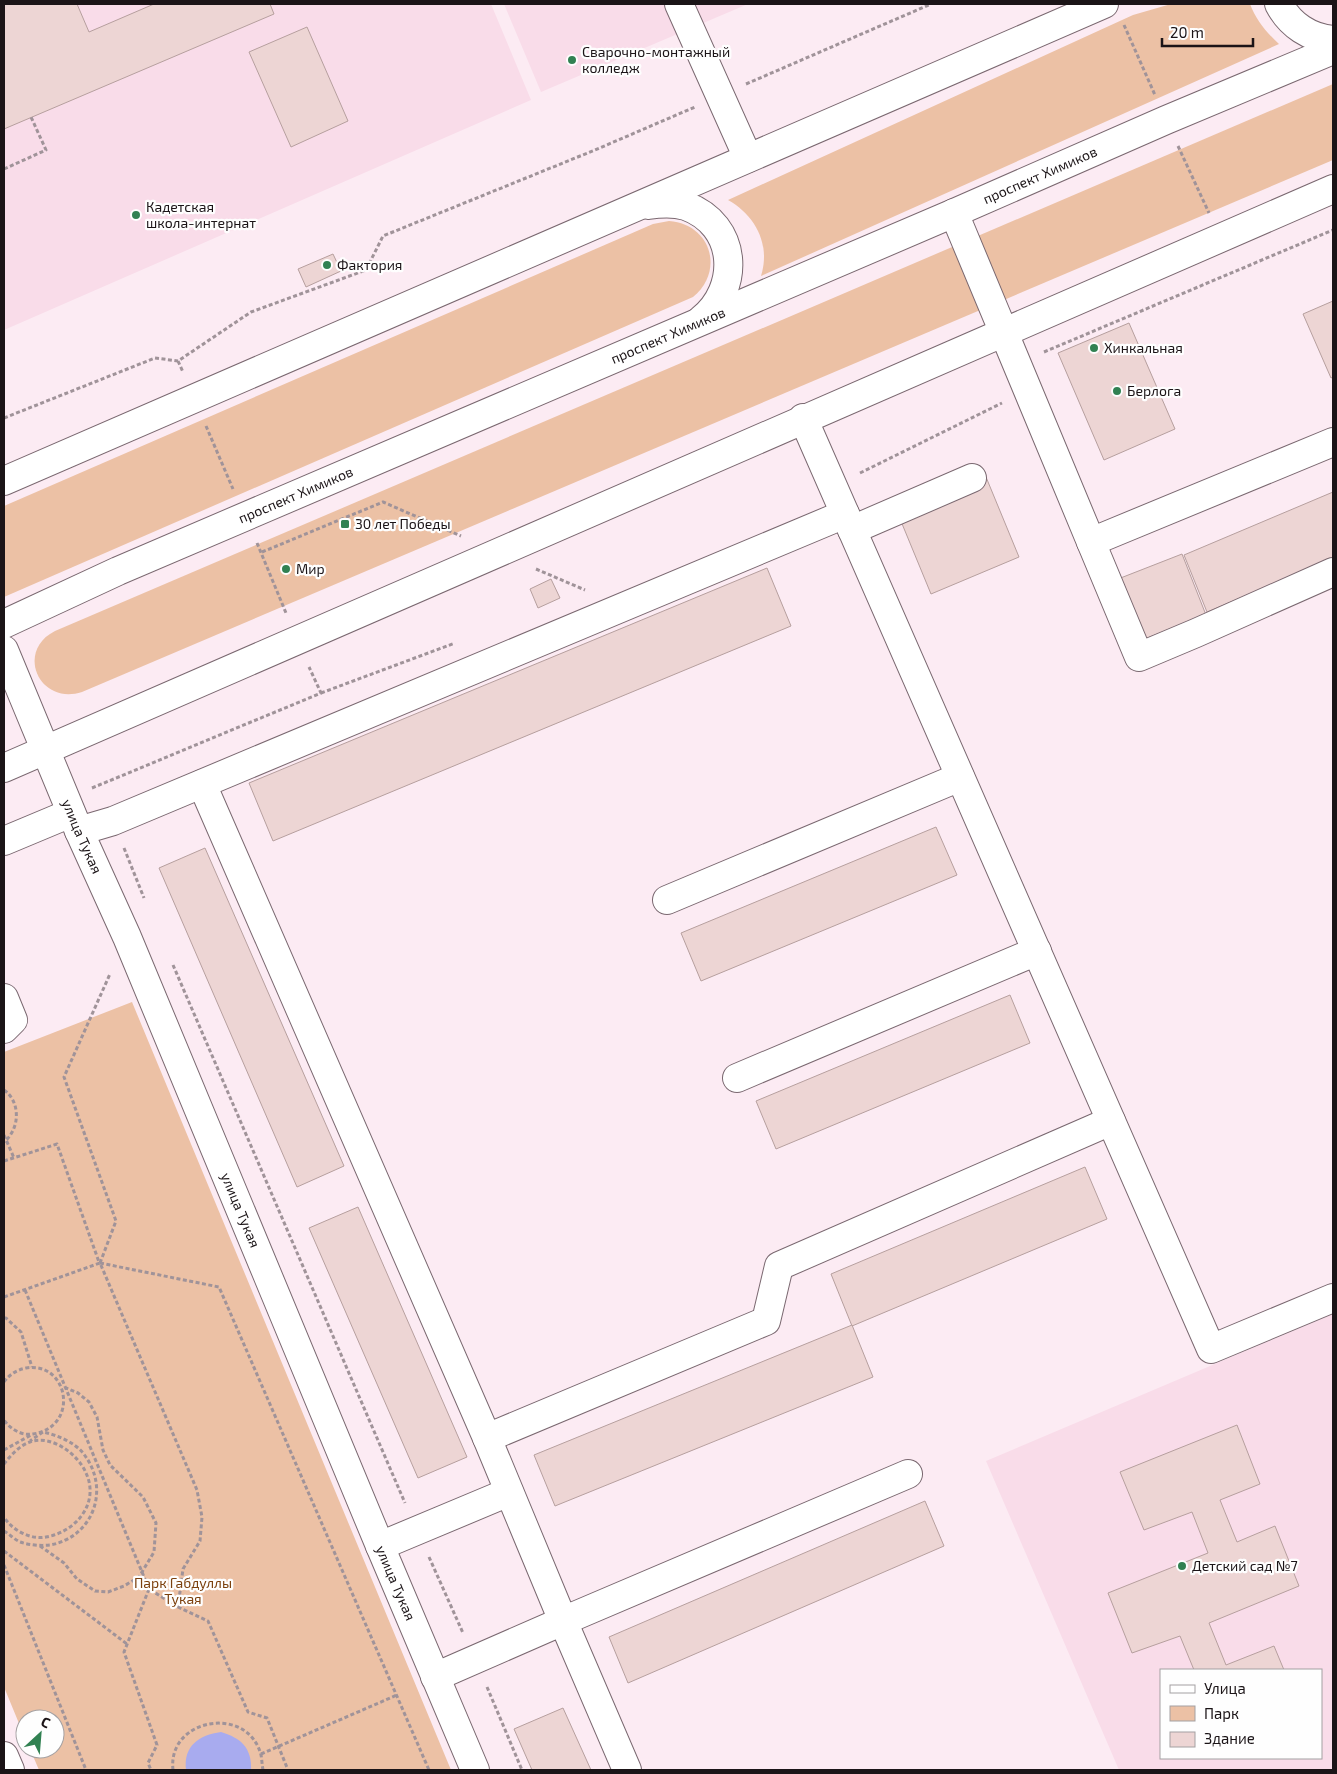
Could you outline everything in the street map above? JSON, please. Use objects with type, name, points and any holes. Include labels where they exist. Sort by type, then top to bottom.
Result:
[{"type":"main road","points":[[679,4],[748,158]]},
{"type":"main road","points":[[4,480],[1104,4]]},
{"type":"main road","points":[[1279,4],[1283,11],[1302,30],[1314,36],[1333,40]]},
{"type":"main road","name":"проспект Химиков","points":[[4,624],[118,570],[1333,50]]},
{"type":"main road","points":[[4,768],[803,418],[1333,189]]},
{"type":"main road","points":[[637,206],[663,203],[687,207],[708,220],[723,241],[729,265],[724,290],[719,301],[711,311],[691,325]]},
{"type":"main road","points":[[954,213],[1139,657],[1333,572]]},
{"type":"main road","points":[[803,418],[1211,1349],[1333,1298]]},
{"type":"main road","points":[[1090,542],[1333,442]]},
{"type":"main road","points":[[4,841],[75,822],[113,821],[848,522],[972,478]]},
{"type":"main road","name":"улица Тукая","points":[[4,650],[44,750],[127,937],[475,1770]]},
{"type":"main road","points":[[667,900],[960,777]]},
{"type":"main road","points":[[202,784],[487,1438],[627,1770]]},
{"type":"main road","points":[[737,1078],[1036,951]]},
{"type":"main road","points":[[4,998],[13,1020],[4,1030]]},
{"type":"main road","points":[[487,1438],[766,1321],[779,1266],[1111,1121]]},
{"type":"main road","points":[[435,1677],[908,1474]]},
{"type":"main road","points":[[380,1546],[509,1492]]},
{"type":"main road","points":[[4,1756],[10,1770]]},
{"type":"path","points":[[4,418],[155,358],[178,361],[251,312],[366,270],[383,236],[595,150],[931,4]]},
{"type":"path","points":[[4,169],[46,150],[31,117]]},
{"type":"path","points":[[833,487],[1002,403],[1043,352],[1333,230]]},
{"type":"path","points":[[146,766],[321,694],[262,552],[178,361]]},
{"type":"path","points":[[262,552],[383,502],[496,553],[590,592]]},
{"type":"path","points":[[102,784],[113,821],[148,907]]},
{"type":"path","points":[[100,1263],[116,1221],[64,1077],[144,898]]},
{"type":"path","points":[[172,962],[522,1770]]},
{"type":"path","points":[[4,1090],[8,1092],[15,1104],[17,1117],[14,1130],[5,1141]]},
{"type":"path","points":[[4,1135],[14,1158]]},
{"type":"path","points":[[4,1161],[57,1144],[100,1263],[197,1490],[202,1517],[200,1541],[183,1569],[178,1606]]},
{"type":"path","points":[[4,1296],[100,1263],[219,1287],[429,1770]]},
{"type":"path","points":[[25,1290],[149,1589],[208,1621],[248,1712],[267,1718],[288,1770]]},
{"type":"path","points":[[4,1318],[21,1332],[32,1368]]},
{"type":"path","points":[[4,1382],[19,1370],[32,1368],[45,1370],[55,1378],[62,1389],[64,1402],[62,1415],[54,1425],[10,1456],[4,1464]]},
{"type":"path","points":[[40,1546],[64,1563],[77,1579],[95,1591],[108,1592],[124,1586],[139,1577],[154,1552],[156,1523],[143,1497],[110,1466],[103,1450],[97,1417],[89,1402],[78,1393],[66,1387]]},
{"type":"path","points":[[4,1420],[6,1424],[17,1432],[37,1436],[62,1447],[77,1458],[87,1474],[90,1492],[86,1510],[75,1525],[59,1535],[41,1538],[23,1534],[8,1523],[4,1517]]},
{"type":"path","points":[[4,1450],[30,1435],[43,1432],[64,1440],[82,1452],[94,1471],[98,1492],[93,1513],[80,1531],[62,1542],[40,1546],[19,1542],[4,1531]]},
{"type":"path","points":[[30,1442],[45,1440]]},
{"type":"path","points":[[4,1550],[126,1644]]},
{"type":"path","points":[[4,1564],[86,1770]]},
{"type":"path","points":[[149,1589],[124,1652],[157,1745],[148,1763],[151,1770]]},
{"type":"path","points":[[261,1754],[397,1694]]},
{"type":"path","points":[[173,1770],[172,1763],[177,1746],[188,1732],[204,1724],[221,1722],[238,1727],[252,1738],[261,1754],[263,1770]]},
{"type":"shaded area","name":"Кадетская школа-интернат","points":[[4,4],[491,4],[531,100],[4,330]]},
{"type":"shaded area","name":"Сварочно-монтажный колледж","points":[[504,4],[748,4],[541,92]]},
{"type":"shaded area","name":"Детский сад №7","points":[[1333,1314],[1333,1770],[1119,1770],[986,1461]]},
{"type":"green space","points":[[1171,4],[1250,4],[1262,26],[1279,44],[761,276],[764,253],[758,232],[746,214],[728,200],[1133,15]]},
{"type":"green space","points":[[1333,84],[1333,160],[82,692],[67,694],[54,691],[44,684],[37,674],[35,663],[36,651],[43,640],[55,631]]},
{"type":"green space","points":[[669,221],[683,224],[695,230],[709,250],[711,262],[709,275],[703,286],[693,297],[4,597],[4,506],[653,224]]},
{"type":"green space","name":"Парк Габдуллы Тукая","points":[[132,1002],[451,1770],[39,1770],[34,1759],[65,1759],[65,1709],[15,1709],[15,1714],[4,1687],[4,1052]]},
{"type":"water","points":[[221,1732],[234,1737],[244,1745],[250,1756],[251,1770],[186,1770],[187,1754],[194,1743],[206,1736]]},
{"type":"building","points":[[4,4],[77,4],[89,32],[154,4],[270,4],[274,14],[4,129]]},
{"type":"building","points":[[307,27],[348,121],[291,147],[249,52]]},
{"type":"building","points":[[333,254],[341,271],[306,287],[298,269]]},
{"type":"building","points":[[1333,301],[1333,377],[1331,378],[1303,314]]},
{"type":"building","name":"Берлога","points":[[1129,323],[1175,429],[1104,460],[1058,353]]},
{"type":"building","points":[[986,477],[1019,557],[931,594],[898,514]]},
{"type":"building","points":[[1333,492],[1333,559],[1207,612],[1184,555]]},
{"type":"building","points":[[1182,554],[1206,615],[1142,640],[1118,579]]},
{"type":"building","points":[[767,568],[791,626],[273,841],[249,783]]},
{"type":"building","points":[[551,579],[560,598],[538,608],[530,589]]},
{"type":"building","points":[[936,827],[957,875],[701,981],[681,933]]},
{"type":"building","points":[[205,848],[344,1166],[297,1187],[159,868]]},
{"type":"building","points":[[1010,995],[1030,1043],[776,1149],[756,1101]]},
{"type":"building","points":[[1085,1167],[1107,1219],[852,1326],[831,1274]]},
{"type":"building","points":[[358,1207],[467,1457],[418,1478],[309,1228]]},
{"type":"building","points":[[852,1325],[873,1377],[555,1506],[534,1455]]},
{"type":"building","points":[[1237,1425],[1260,1484],[1220,1500],[1237,1542],[1275,1526],[1299,1586],[1209,1623],[1226,1665],[1274,1646],[1284,1669],[1194,1669],[1180,1636],[1132,1653],[1108,1593],[1208,1553],[1192,1512],[1144,1530],[1120,1472]]},
{"type":"building","points":[[925,1501],[944,1546],[628,1683],[609,1637]]},
{"type":"building","points":[[563,1708],[591,1770],[532,1770],[514,1729]]},
{"type":"place","name":"Сварочно-монтажный колледж","points":[[572,60]]},
{"type":"place","name":"Кадетская школа-интернат","points":[[136,215]]},
{"type":"place","name":"Фактория","points":[[327,265]]},
{"type":"place","name":"Хинкальная","points":[[1094,348]]},
{"type":"place","name":"Берлога","points":[[1117,391]]},
{"type":"place","name":"30 лет Победы","points":[[345,524]]},
{"type":"place","name":"Мир","points":[[286,569]]},
{"type":"place","name":"Детский сад №7","points":[[1182,1566]]}]
